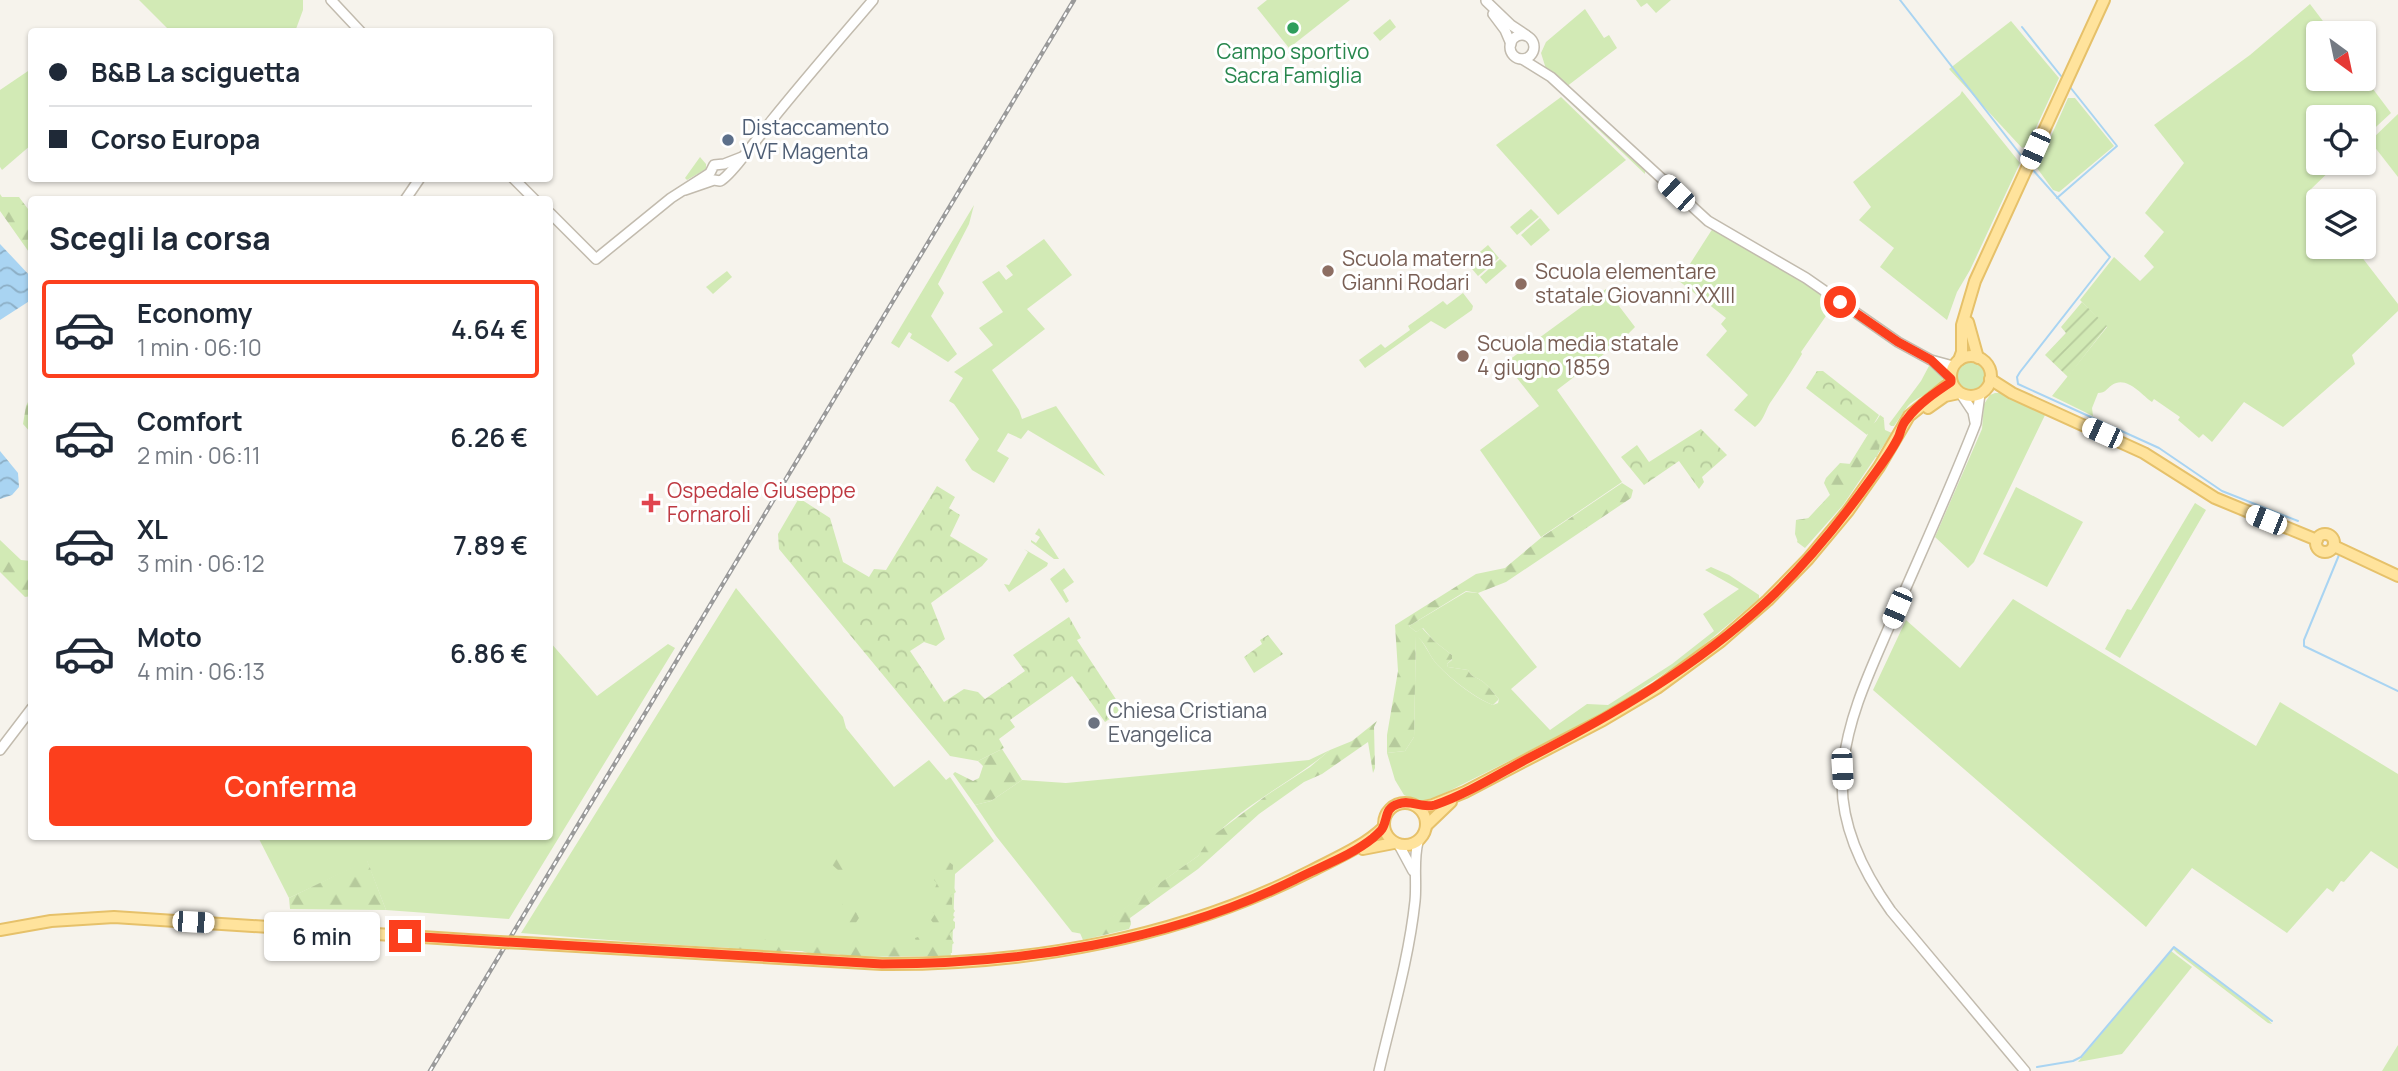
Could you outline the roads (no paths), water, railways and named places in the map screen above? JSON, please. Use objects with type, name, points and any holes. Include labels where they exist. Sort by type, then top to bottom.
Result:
[{"type":"main road","points":[[1397,844],[1386,834],[1384,827],[1385,815],[1394,805],[1433,805],[1465,792],[1603,720],[1657,688],[1721,641],[1768,600],[1808,559],[1880,467],[1909,416],[1951,380],[1962,352],[1962,325],[1975,281],[2104,0]]},
{"type":"main road","points":[[1966,309],[1978,358],[1987,366],[1990,379],[2012,393],[2144,453],[2224,502],[2317,540],[2321,535],[2330,535],[2334,546],[2398,576]]},
{"type":"main road","points":[[1956,363],[1972,357],[1978,358]]},
{"type":"main road","points":[[1981,393],[1990,379]]},
{"type":"main road","points":[[1951,380],[1960,394]]},
{"type":"main road","points":[[1900,433],[1906,431],[1916,418],[1945,396],[1974,396],[1997,390],[2012,393]]},
{"type":"main road","points":[[1350,852],[1418,842],[1427,825],[1442,809],[1465,792]]},
{"type":"main road","points":[[1419,807],[1427,825]]},
{"type":"main road","points":[[0,930],[51,921],[114,917],[882,964],[979,961],[1065,949],[1150,932],[1217,911],[1276,888],[1350,852],[1370,840],[1384,827]]},
{"type":"street","points":[[331,0],[357,28]]},
{"type":"street","points":[[726,168],[742,157],[873,0]]},
{"type":"street","points":[[1486,1],[1511,25],[1532,39],[1541,65],[1551,77],[1708,221],[1806,278],[1898,342],[1931,360],[1951,380]]},
{"type":"street","points":[[1486,1],[1505,30],[1513,54],[1551,77]]},
{"type":"street","points":[[1511,44],[1515,37],[1526,35]]},
{"type":"street","points":[[1522,59],[1530,56],[1534,45]]},
{"type":"street","points":[[712,176],[714,164],[726,168]]},
{"type":"street","points":[[553,216],[596,259],[671,198],[712,176],[725,179],[726,168]]},
{"type":"street","points":[[517,182],[531,196]]},
{"type":"street","points":[[1931,360],[1956,363]]},
{"type":"street","points":[[1981,393],[1976,423],[1861,695],[1849,731],[1842,769],[1844,803],[1859,860],[1873,886],[2024,1070]]},
{"type":"street","points":[[1960,394],[1973,412],[1976,423]]},
{"type":"street","points":[[0,750],[28,713]]},
{"type":"street","points":[[1379,1071],[1411,931],[1416,879],[1414,856],[1418,842]]},
{"type":"street","points":[[1397,844],[1416,879]]},
{"type":"water","points":[[0,244],[28,274],[28,302],[0,320]]},
{"type":"water","points":[[0,451],[18,473],[19,487],[12,495],[0,499]]},
{"type":"waterway","points":[[1900,0],[2023,158]]},
{"type":"waterway","points":[[2022,27],[2061,76]]},
{"type":"waterway","points":[[2057,198],[2117,146],[2070,87]]},
{"type":"waterway","points":[[2032,169],[2110,257],[2020,372],[2017,377],[2018,384],[2159,448],[2222,491],[2298,521]]},
{"type":"waterway","points":[[2339,555],[2304,640],[2304,646],[2398,691]]},
{"type":"waterway","points":[[2037,1067],[2073,1061],[2081,1057],[2174,947],[2272,1021]]},
{"type":"railway","points":[[430,1071],[1074,0]]},
{"type":"place","name":"Campo sportivo Sacra Famiglia","points":[[1293,28]]},
{"type":"place","name":"Distaccamento VVF Magenta","points":[[728,140]]},
{"type":"place","name":"Scuola materna Gianni Rodari","points":[[1328,271]]},
{"type":"place","name":"Scuola elementare statale Giovanni XXIII","points":[[1521,284]]},
{"type":"place","name":"Scuola media statale 4 giugno 1859","points":[[1463,356]]},
{"type":"place","name":"Ospedale Giuseppe Fornaroli","points":[[651,503]]},
{"type":"place","name":"Chiesa Cristiana Evangelica","points":[[1094,723]]}]
